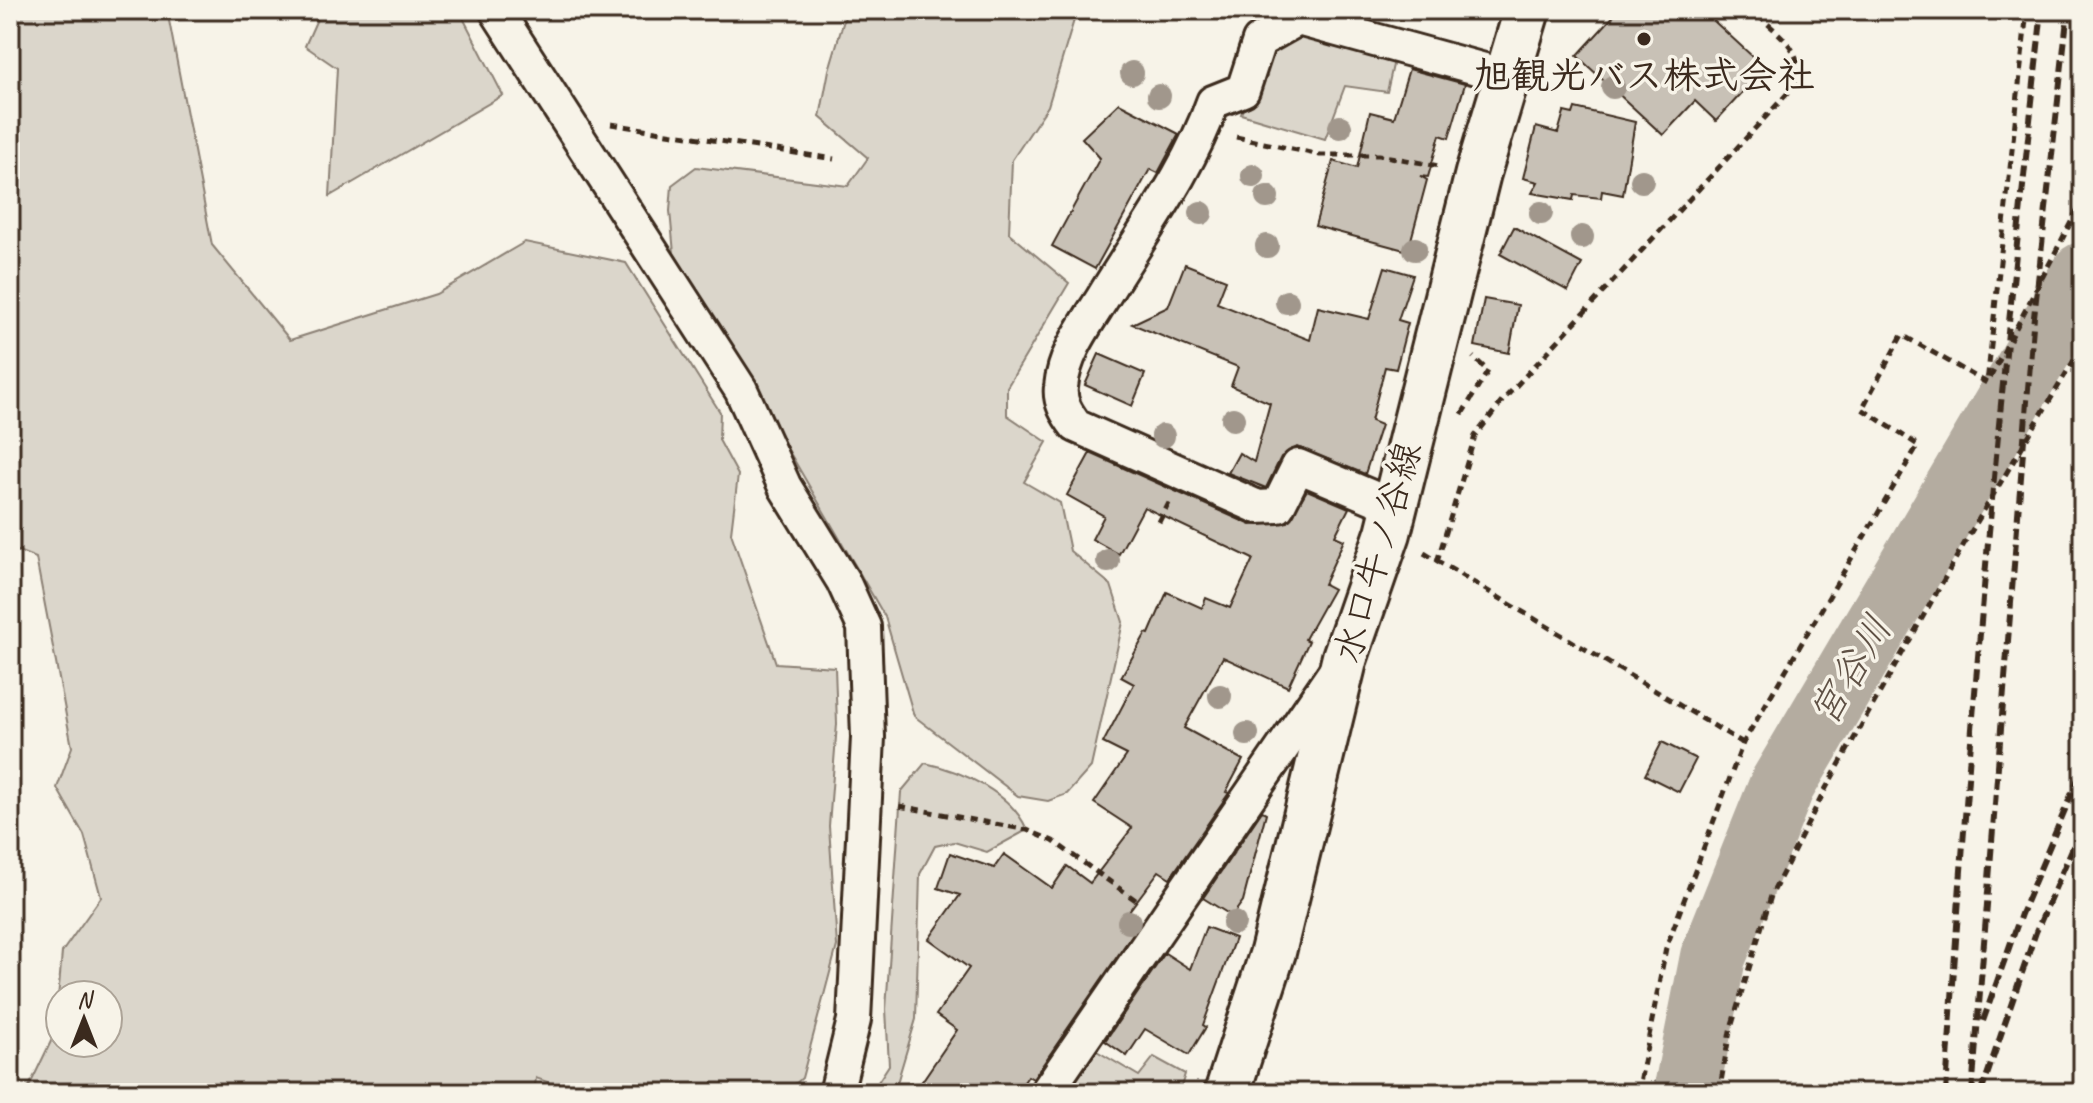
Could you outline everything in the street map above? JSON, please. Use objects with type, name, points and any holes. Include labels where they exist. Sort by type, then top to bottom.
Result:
[{"type":"main road","name":"水口牛ノ谷線","points":[[1227,1093],[1273,952],[1345,657],[1391,519],[1478,173],[1527,10]]},
{"type":"street","points":[[496,10],[562,117],[741,390],[785,487],[843,581],[864,627],[868,737],[854,1020],[836,1093]]},
{"type":"street","points":[[1391,519],[1298,466],[1278,506],[1258,507],[1076,426],[1065,412],[1060,389],[1070,351],[1173,187],[1203,130],[1213,102],[1243,90],[1259,41],[1298,19],[1506,76]]},
{"type":"street","points":[[1046,1093],[1345,657]]},
{"type":"path","points":[[250,10],[257,15],[288,19],[293,10]]},
{"type":"path","points":[[1437,562],[1475,436],[1504,399],[1798,82],[1801,65],[1797,53],[1752,10]]},
{"type":"path","points":[[1987,383],[2027,10]]},
{"type":"path","points":[[562,117],[834,159]]},
{"type":"path","points":[[1203,130],[1320,155],[1379,155],[1478,173]]},
{"type":"path","points":[[1987,383],[2083,199]]},
{"type":"path","points":[[1638,1093],[1666,948],[1743,743],[1918,445],[1862,409],[1902,335],[1987,383]]},
{"type":"path","points":[[1719,1093],[1730,1031],[1771,896],[1826,788],[1953,563],[2083,345]]},
{"type":"path","points":[[1391,519],[1437,562],[1743,743]]},
{"type":"path","points":[[863,798],[1027,830],[1053,841],[1165,921]]},
{"type":"path","points":[[10,1061],[14,1045]]},
{"type":"shaded area","points":[[10,10],[167,10],[212,245],[290,340],[436,294],[525,242],[626,263],[720,412],[719,440],[738,475],[731,533],[776,663],[835,667],[837,724],[829,826],[837,946],[802,1078],[785,1093],[579,1093],[536,1078],[534,1093],[26,1093],[44,1056],[44,1059],[124,1059],[124,979],[60,979],[62,952],[101,897],[84,835],[57,788],[72,747],[36,558],[10,548]]},
{"type":"shaded area","points":[[321,10],[459,10],[503,95],[330,196],[337,68],[305,46]]},
{"type":"shaded area","points":[[847,10],[1077,10],[1048,106],[1012,160],[1009,233],[1069,283],[1007,387],[1007,415],[1047,442],[1024,482],[1060,503],[1070,551],[1111,585],[1123,622],[1091,767],[1067,794],[1048,801],[1018,796],[914,716],[885,617],[674,253],[670,211],[672,185],[696,167],[848,186],[868,158],[820,117],[829,70]]},
{"type":"shaded area","points":[[1298,26],[1395,56],[1387,92],[1345,86],[1325,139],[1241,114],[1268,45]]},
{"type":"shaded area","points":[[925,763],[970,778],[998,795],[1020,817],[1027,830],[987,852],[954,842],[935,846],[920,874],[916,1019],[894,1093],[871,1093],[889,1065],[886,1009],[901,792]]},
{"type":"shaded area","points":[[1095,1050],[1139,1076],[1154,1057],[1185,1074],[1179,1093],[1066,1093]]},
{"type":"building","points":[[1619,10],[1702,10],[1765,68],[1716,121],[1695,101],[1663,135],[1577,56]]},
{"type":"building","points":[[1409,69],[1465,84],[1449,138],[1440,135],[1428,177],[1420,176],[1427,180],[1408,251],[1315,226],[1333,161],[1357,168],[1370,112],[1394,118]]},
{"type":"building","points":[[1119,103],[1179,134],[1158,173],[1150,169],[1095,269],[1052,246],[1100,158],[1082,138]]},
{"type":"building","points":[[1575,108],[1635,122],[1623,195],[1602,191],[1601,198],[1574,195],[1573,200],[1532,193],[1538,182],[1523,178],[1536,127],[1558,133],[1564,112],[1573,114]]},
{"type":"building","points":[[1514,227],[1582,264],[1568,291],[1500,254]]},
{"type":"building","points":[[1185,264],[1226,280],[1217,303],[1310,340],[1318,307],[1369,319],[1385,267],[1413,275],[1398,320],[1408,323],[1396,369],[1385,367],[1371,421],[1381,425],[1365,474],[1297,447],[1281,457],[1266,488],[1228,473],[1239,453],[1254,462],[1270,403],[1231,386],[1238,367],[1132,324],[1168,307]]},
{"type":"building","points":[[1484,299],[1518,305],[1509,353],[1475,346]]},
{"type":"building","points":[[1099,354],[1145,374],[1132,406],[1085,385]]},
{"type":"building","points":[[1090,453],[1251,525],[1288,522],[1307,490],[1349,508],[1335,536],[1344,540],[1324,584],[1333,589],[1305,639],[1309,641],[1288,687],[1223,657],[1184,728],[1243,760],[1226,792],[1229,793],[1170,878],[1159,871],[1120,923],[1134,932],[1033,1079],[1028,1076],[1017,1093],[914,1093],[957,1030],[936,1015],[969,968],[929,939],[960,895],[938,888],[950,853],[994,868],[1004,854],[1052,888],[1067,866],[1090,883],[1132,828],[1094,803],[1127,755],[1103,743],[1134,684],[1121,677],[1146,633],[1149,634],[1167,592],[1202,608],[1206,598],[1230,608],[1253,559],[1144,507],[1119,554],[1092,539],[1104,516],[1067,495]]},
{"type":"building","points":[[1662,742],[1696,759],[1679,792],[1645,775]]},
{"type":"building","points":[[1262,811],[1266,813],[1243,901],[1232,916],[1203,898]]},
{"type":"building","points":[[1206,927],[1235,938],[1203,1025],[1206,1027],[1189,1055],[1145,1029],[1127,1056],[1105,1041],[1165,953],[1190,969]]},
{"type":"waterway","name":"宮谷川","points":[[1686,1093],[1713,957],[1782,785],[2083,275]]},
{"type":"railway","points":[[1946,1093],[1987,551],[2042,10]]},
{"type":"railway","points":[[1972,1093],[2033,326],[2068,10]]},
{"type":"railway","points":[[1983,1021],[2021,914],[2083,767]]},
{"type":"railway","points":[[1981,1093],[2036,932],[2083,824]]},
{"type":"place","name":"旭観光バス株式会社","points":[[1644,39]]}]
